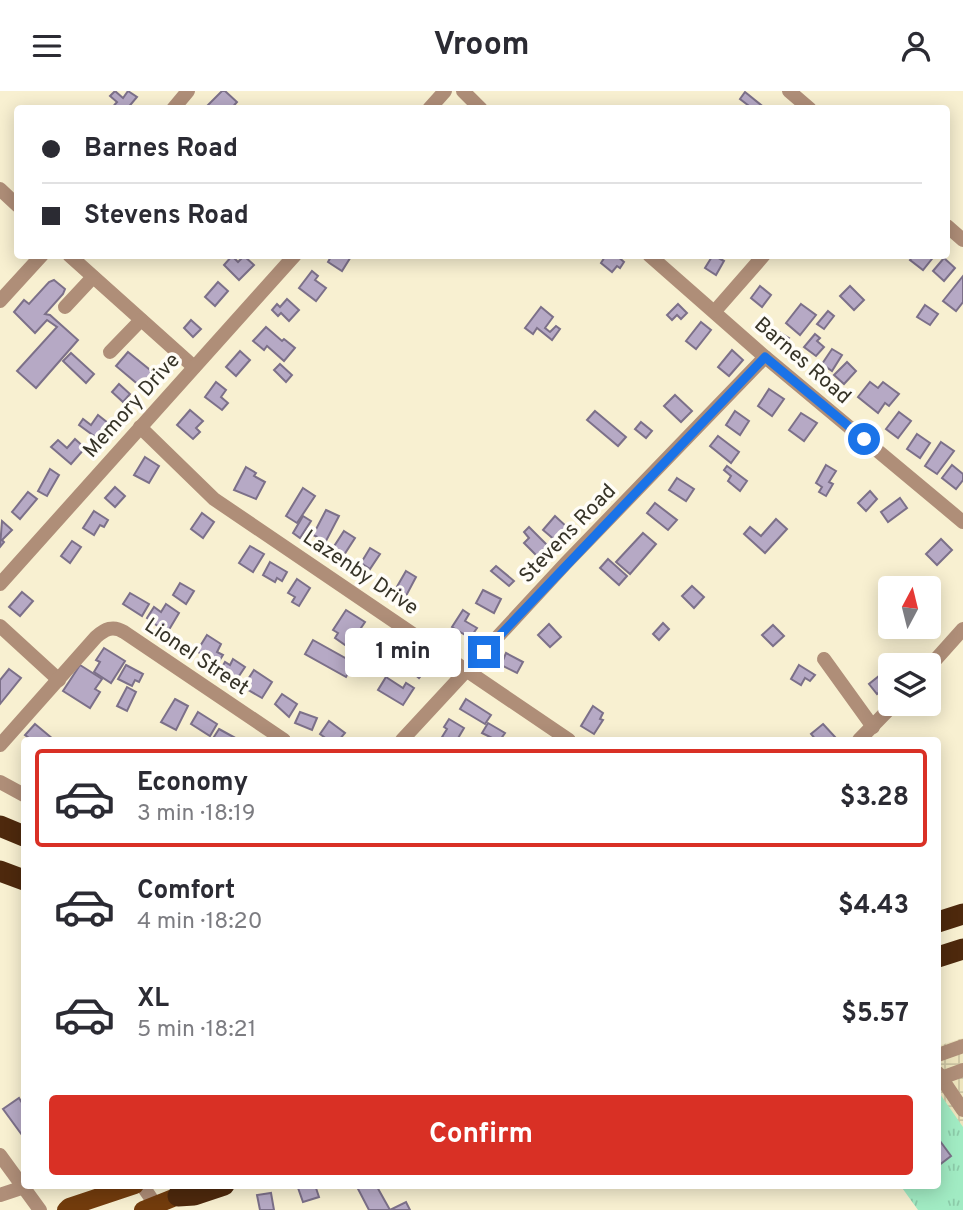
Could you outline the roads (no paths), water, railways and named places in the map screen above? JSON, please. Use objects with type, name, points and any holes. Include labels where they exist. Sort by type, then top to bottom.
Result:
[{"type":"highway","points":[[0,826],[21,835]]},
{"type":"highway","points":[[0,871],[21,879]]},
{"type":"highway","points":[[941,911],[963,905]]},
{"type":"highway","points":[[941,921],[963,914]]},
{"type":"highway","points":[[941,956],[963,949]]},
{"type":"highway","points":[[186,1191],[194,1195],[212,1189]]},
{"type":"main road","points":[[66,1210],[123,1189]]},
{"type":"main road","points":[[153,1208],[186,1191]]},
{"type":"street","points":[[176,105],[188,91]]},
{"type":"street","points":[[433,105],[445,91]]},
{"type":"street","points":[[463,91],[477,105]]},
{"type":"street","points":[[789,91],[805,105]]},
{"type":"street","points":[[0,189],[14,202]]},
{"type":"street","points":[[0,301],[39,259]]},
{"type":"street","points":[[73,259],[194,367]]},
{"type":"street","name":"Memory Drive","points":[[0,584],[291,259]]},
{"type":"street","name":"Barnes Road","points":[[654,259],[765,357],[963,522]]},
{"type":"street","points":[[715,311],[760,259]]},
{"type":"street","points":[[65,307],[93,277]]},
{"type":"street","points":[[110,352],[141,320]]},
{"type":"street","name":"Stevens Road","points":[[405,737],[566,563],[765,357]]},
{"type":"street","name":"Lazenby Drive","points":[[140,426],[214,499],[565,737]]},
{"type":"street","points":[[0,626],[60,680]]},
{"type":"street","name":"Lionel Street","points":[[0,745],[102,633],[110,628],[120,629],[280,737]]},
{"type":"street","points":[[941,654],[963,629]]},
{"type":"street","points":[[824,659],[873,727]]},
{"type":"street","points":[[862,737],[883,716]]},
{"type":"street","points":[[0,782],[21,793]]},
{"type":"street","points":[[941,1054],[963,1046]]},
{"type":"street","points":[[941,1075],[963,1070]]},
{"type":"street","points":[[941,1076],[960,1101]]},
{"type":"street","points":[[3,1164],[21,1184]]},
{"type":"street","points":[[0,1195],[21,1188]]},
{"type":"street","points":[[25,1189],[40,1210]]},
{"type":"street","points":[[144,1189],[153,1208]]}]
